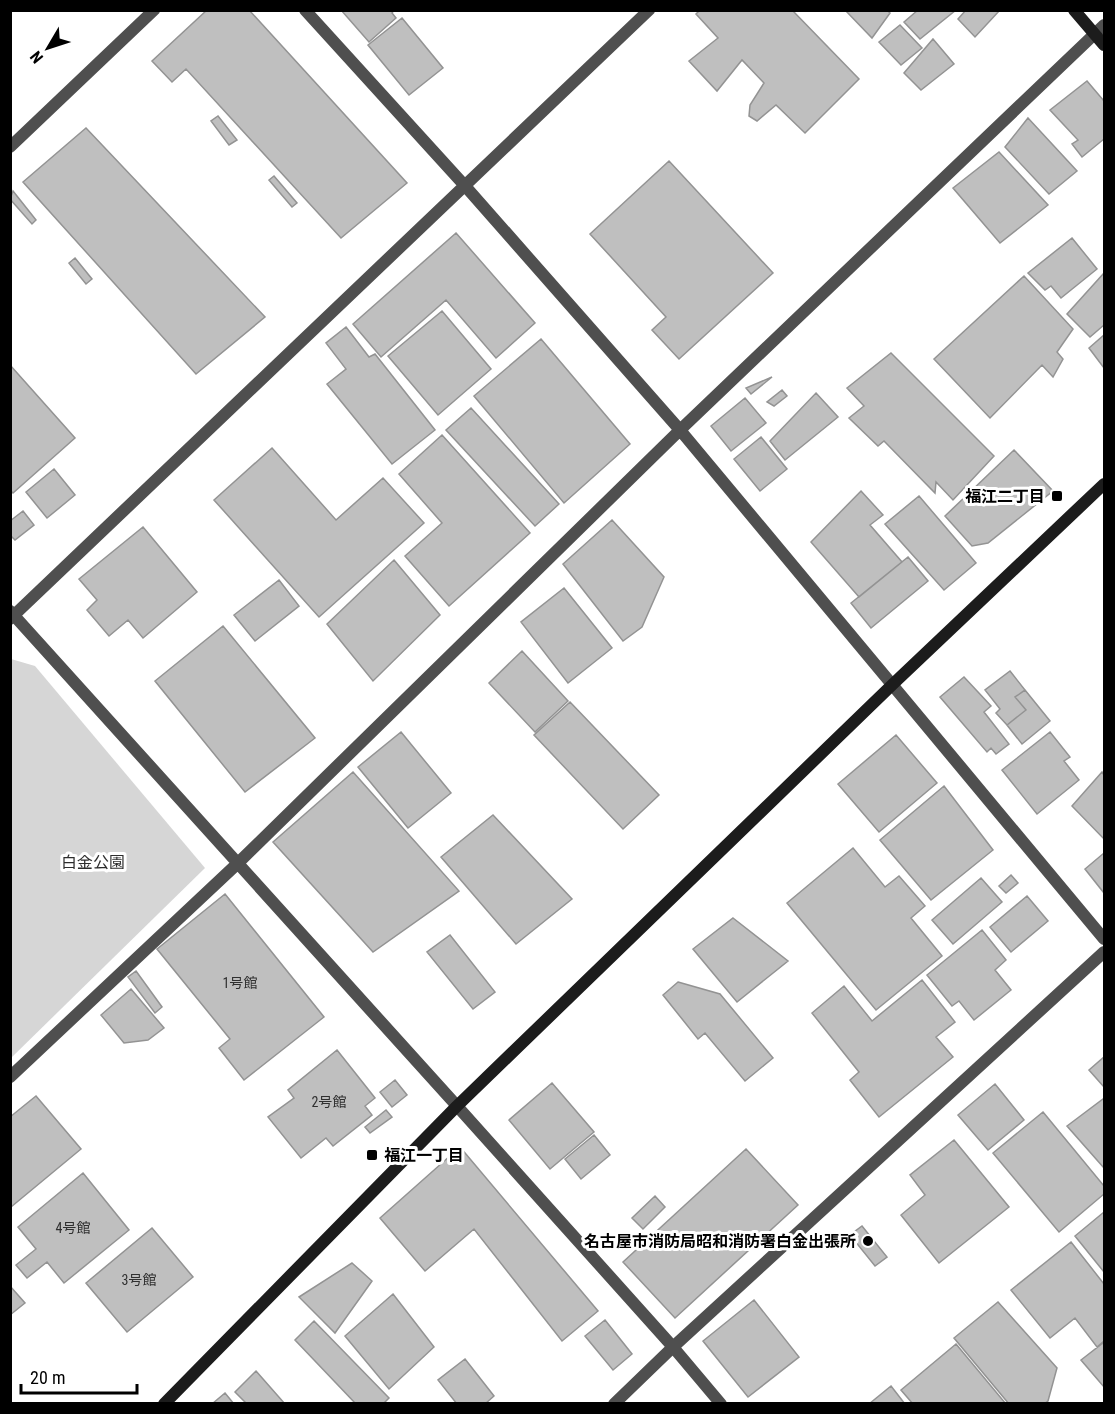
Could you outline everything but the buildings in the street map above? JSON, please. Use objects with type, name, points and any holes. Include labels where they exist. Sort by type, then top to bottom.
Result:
[{"type":"street","points":[[10,147],[154,10]]},
{"type":"street","points":[[305,10],[466,187],[680,430],[1104,939]]},
{"type":"street","points":[[649,10],[466,187],[12,615],[457,1106],[673,1347],[721,1404]]},
{"type":"street","points":[[1074,10],[1100,30],[1104,45]]},
{"type":"street","points":[[10,1077],[237,864],[680,430],[1100,30]]},
{"type":"street","points":[[164,1404],[457,1106],[893,684],[1104,484]]},
{"type":"street","points":[[614,1404],[673,1347],[1104,952]]},
{"type":"green space","name":"白金公園","points":[[11,659],[35,666],[205,868],[11,1058]]},
{"type":"place","name":"福江二丁目","points":[[1057,496]]},
{"type":"place","name":"福江一丁目","points":[[372,1155]]},
{"type":"place","name":"名古屋市消防局昭和消防署白金出張所","points":[[868,1241]]}]
